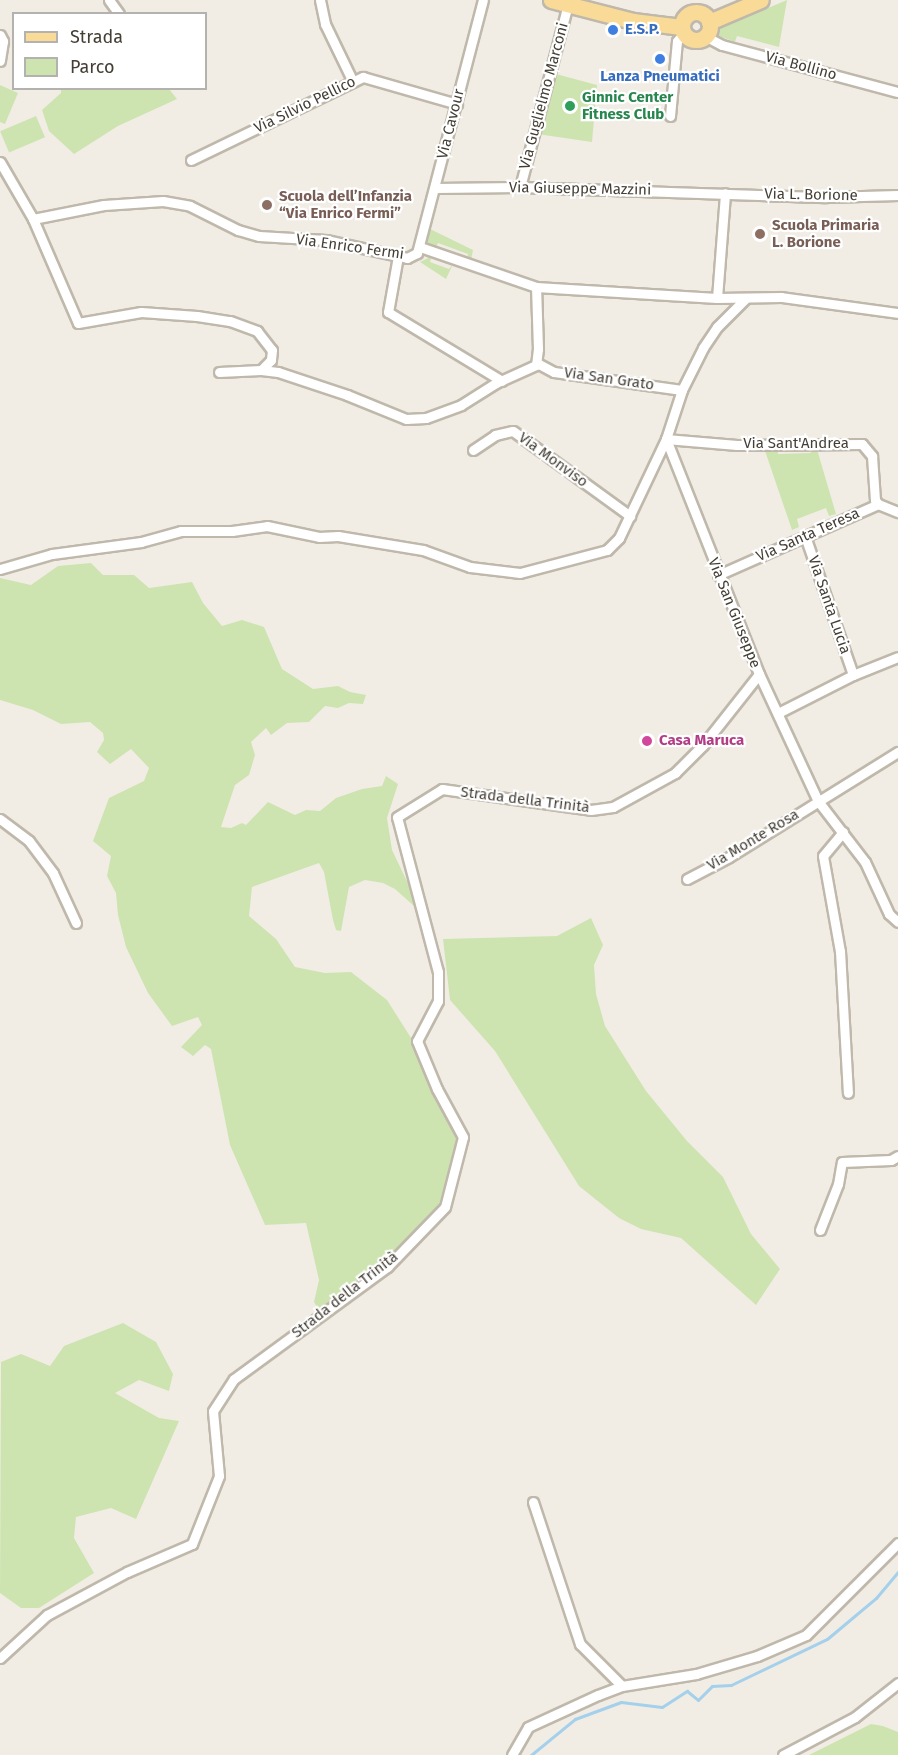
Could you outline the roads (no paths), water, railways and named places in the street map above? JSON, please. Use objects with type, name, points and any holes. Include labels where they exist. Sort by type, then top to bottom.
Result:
[{"type":"main road","points":[[551,0],[633,21],[683,30],[694,39],[707,29],[761,0]]},
{"type":"main road","points":[[683,30],[685,17],[692,12],[705,15],[707,29]]},
{"type":"street","points":[[320,0],[325,24],[353,82]]},
{"type":"street","name":"Via Cavour","points":[[420,247],[483,0]]},
{"type":"street","name":"Via Guglielmo Marconi","points":[[520,187],[568,4]]},
{"type":"street","name":"Via Bollino","points":[[707,29],[722,45],[898,92]]},
{"type":"street","points":[[670,116],[677,41],[683,30]]},
{"type":"street","points":[[0,35],[3,41],[0,61]]},
{"type":"street","name":"Via Silvio Pellico","points":[[191,160],[363,77],[457,104]]},
{"type":"street","points":[[0,162],[33,219],[78,323],[141,312],[230,321],[257,331],[272,350],[271,360],[261,370]]},
{"type":"street","name":"Via Giuseppe Mazzini","points":[[435,188],[520,187],[725,193]]},
{"type":"street","points":[[717,298],[725,193]]},
{"type":"street","name":"Via L. Borione","points":[[725,193],[826,197],[898,195]]},
{"type":"street","name":"Via Enrico Fermi","points":[[33,219],[104,206],[163,201],[190,206],[238,230],[259,236],[326,240],[407,258],[417,253],[420,247]]},
{"type":"street","points":[[420,247],[536,287],[717,298],[781,297],[898,313]]},
{"type":"street","points":[[398,256],[388,312],[502,381]]},
{"type":"street","points":[[219,372],[261,370],[278,372],[406,418],[426,418],[460,405],[537,363],[536,287]]},
{"type":"street","points":[[0,569],[52,554],[141,542],[181,531],[232,531],[267,526],[319,537],[338,536],[423,550],[470,567],[520,573],[607,550],[619,538],[630,516],[666,440],[682,390],[703,348],[717,327],[746,298]]},
{"type":"street","name":"Via San Grato","points":[[537,363],[554,372],[682,390]]},
{"type":"street","name":"Via Monviso","points":[[473,450],[495,435],[513,431],[630,516]]},
{"type":"street","name":"Via Sant'Andrea","points":[[666,440],[737,445],[862,444],[872,456],[875,500],[878,504]]},
{"type":"street","name":"Via San Giuseppe","points":[[666,440],[759,674],[819,801],[865,862],[889,914],[898,922]]},
{"type":"street","name":"Via Santa Teresa","points":[[718,575],[878,504],[898,512]]},
{"type":"street","name":"Via Santa Lucia","points":[[805,536],[854,675]]},
{"type":"street","points":[[778,713],[854,675],[898,657]]},
{"type":"street","name":"Strada della Trinità","points":[[0,1658],[47,1615],[127,1572],[192,1544],[219,1476],[213,1411],[234,1379],[387,1267],[445,1207],[463,1137],[437,1089],[417,1041],[438,1001],[438,972],[397,817],[442,789],[591,810],[613,807],[675,773],[703,745],[759,674]]},
{"type":"street","name":"Via Monte Rosa","points":[[687,879],[729,857],[898,752]]},
{"type":"street","points":[[0,819],[29,841],[53,873],[76,922]]},
{"type":"street","points":[[843,832],[823,856],[840,951],[848,1093]]},
{"type":"street","points":[[820,1230],[838,1184],[842,1162],[891,1160],[898,1156]]},
{"type":"street","points":[[533,1502],[580,1644],[622,1686]]},
{"type":"street","points":[[512,1755],[528,1727],[622,1686],[696,1674],[757,1656],[806,1635],[898,1543]]},
{"type":"street","points":[[783,1755],[855,1717],[898,1683]]},
{"type":"waterway","points":[[531,1755],[575,1719],[621,1702],[662,1707],[687,1691],[698,1700],[712,1686],[731,1685],[827,1639],[876,1598],[898,1572]]},
{"type":"place","name":"E.S.P.","points":[[613,30]]},
{"type":"place","name":"Lanza Pneumatici","points":[[660,59]]},
{"type":"place","name":"Ginnic Center Fitness Club","points":[[570,106]]},
{"type":"place","name":"Scuola dell’Infanzia “Via Enrico Fermi”","points":[[267,205]]},
{"type":"place","name":"Scuola Primaria L. Borione","points":[[760,234]]},
{"type":"place","name":"Casa Maruca","points":[[647,741]]}]
